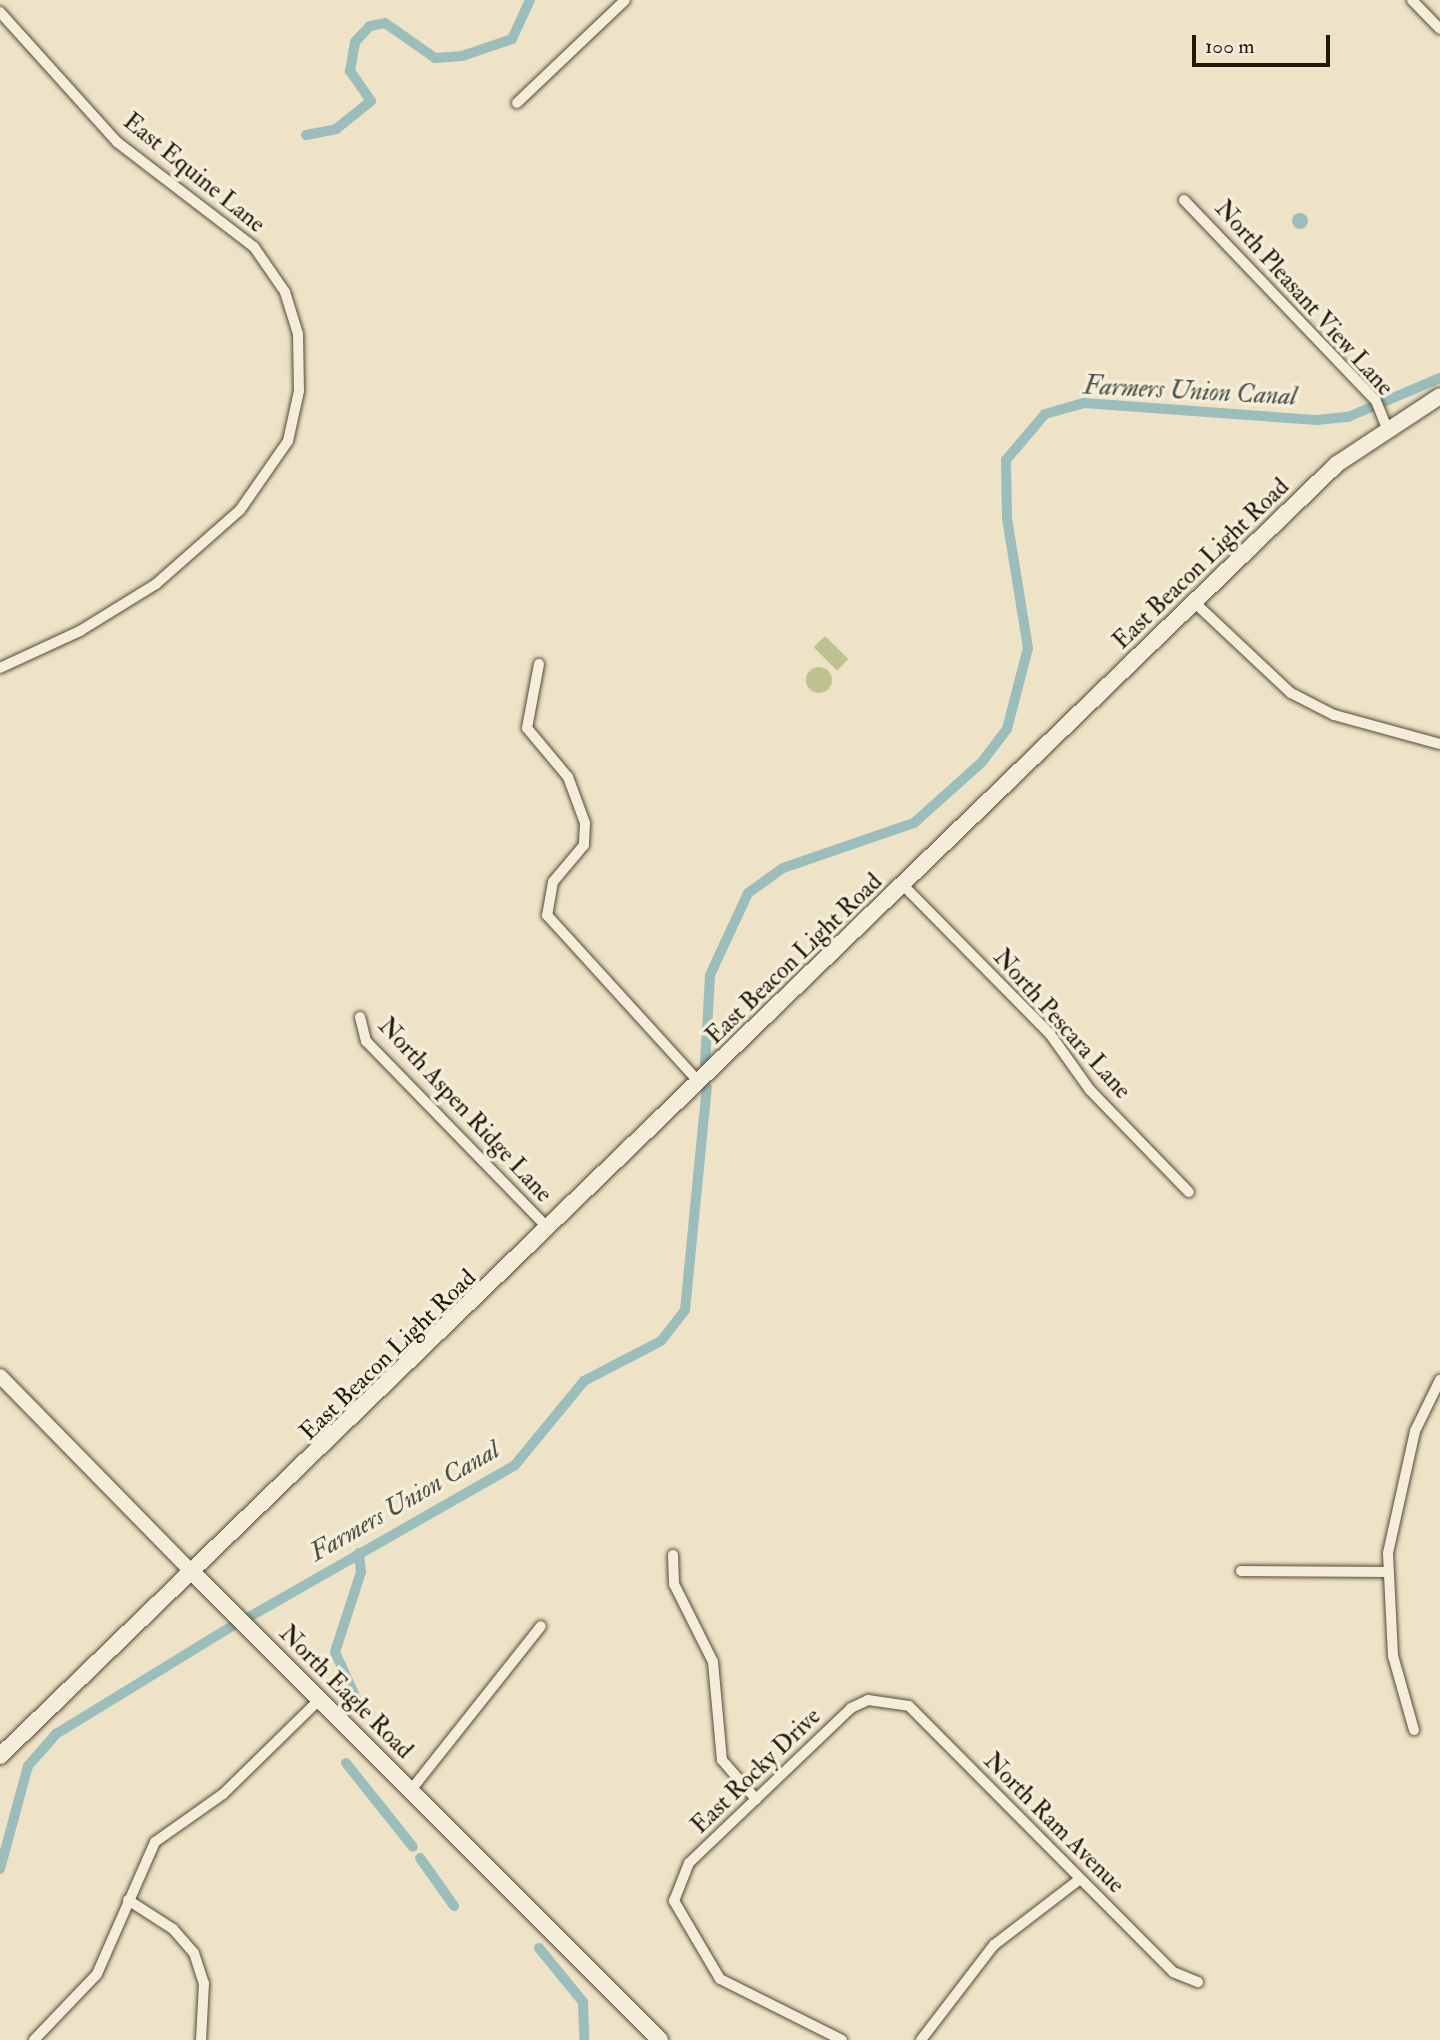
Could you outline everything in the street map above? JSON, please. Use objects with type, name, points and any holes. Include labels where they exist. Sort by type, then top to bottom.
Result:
[{"type":"main road","name":"East Beacon Light Road","points":[[0,1756],[550,1229],[1337,464],[1387,428],[1440,396]]},
{"type":"main road","name":"North Eagle Road","points":[[191,1571],[660,2040]]},
{"type":"street","points":[[517,103],[625,0]]},
{"type":"street","points":[[1412,0],[1440,29]]},
{"type":"street","name":"East Equine Lane","points":[[0,12],[117,142],[254,247],[291,313],[299,391],[288,441],[240,510],[156,584],[80,631],[0,668]]},
{"type":"street","name":"North Pleasant View Lane","points":[[1184,200],[1378,405],[1387,428]]},
{"type":"street","points":[[1194,603],[1291,693],[1334,715],[1440,744]]},
{"type":"street","points":[[539,664],[527,728],[568,777],[585,823],[584,845],[553,882],[547,915],[700,1083]]},
{"type":"street","name":"North Pescara Lane","points":[[903,885],[1050,1034],[1090,1090],[1189,1192]]},
{"type":"street","name":"North Aspen Ridge Lane","points":[[360,1017],[366,1041],[550,1229]]},
{"type":"street","name":"North Eagle Road","points":[[0,1376],[191,1571]]},
{"type":"street","points":[[1414,1730],[1393,1656],[1387,1572],[1401,1480],[1440,1380]]},
{"type":"street","points":[[673,1555],[674,1584],[713,1662],[722,1760],[756,1799]]},
{"type":"street","points":[[1241,1571],[1387,1572]]},
{"type":"street","points":[[411,1790],[541,1626]]},
{"type":"street","name":"East Rocky Drive","points":[[842,2040],[720,1979],[678,1918],[675,1889],[689,1863],[851,1708],[878,1698]]},
{"type":"street","name":"North Ram Avenue","points":[[878,1698],[909,1706],[1173,1972],[1198,1982]]},
{"type":"street","points":[[34,2040],[97,1973],[155,1842],[223,1794],[320,1699]]},
{"type":"street","points":[[921,2040],[994,1945],[1080,1879]]},
{"type":"street","points":[[128,1900],[173,1929],[194,1953],[204,1983],[201,2040]]},
{"type":"green space","points":[[825,636],[848,659],[837,671],[814,647]]},
{"type":"green space","points":[[819,667],[828,671],[832,680],[828,689],[819,693],[810,689],[806,680],[810,671]]},
{"type":"water","points":[[1300,213],[1306,215],[1306,227],[1300,229],[1294,227],[1292,221],[1294,215]]},
{"type":"waterway","points":[[306,135],[336,129],[371,101],[350,71],[355,42],[370,26],[385,23],[435,58],[462,56],[512,39],[530,0]]},
{"type":"waterway","name":"Farmers Union Canal","points":[[705,1063],[710,975],[748,893],[783,868],[914,823],[982,762],[1007,729],[1028,648],[1007,519],[1006,460],[1045,414],[1084,403],[1317,420],[1348,417],[1440,378]]},
{"type":"waterway","name":"Farmers Union Canal","points":[[249,1617],[515,1465],[584,1381],[661,1341],[685,1310],[707,1087]]},
{"type":"waterway","points":[[359,1553],[361,1572],[335,1652],[361,1709]]},
{"type":"waterway","name":"Farmers Union Canal","points":[[0,1869],[28,1766],[56,1734],[234,1625]]},
{"type":"waterway","points":[[346,1763],[413,1847]]},
{"type":"waterway","points":[[420,1858],[454,1906]]},
{"type":"waterway","points":[[539,1948],[583,2002],[584,2040]]}]
